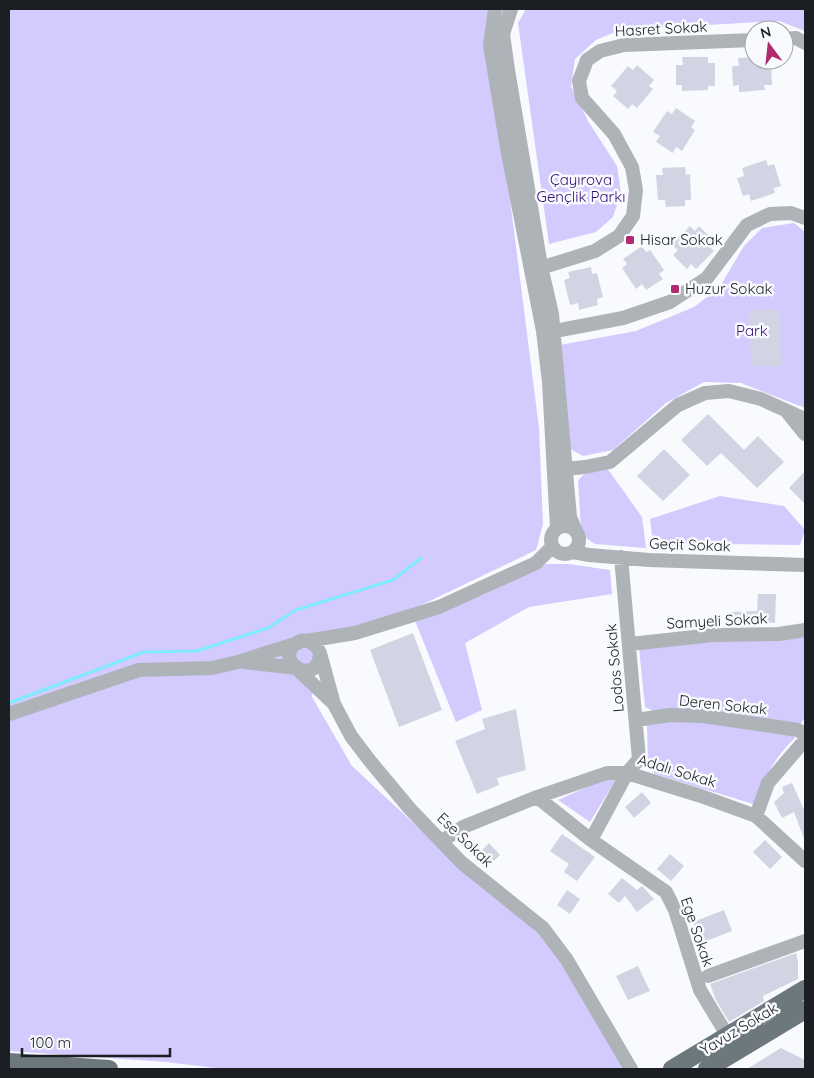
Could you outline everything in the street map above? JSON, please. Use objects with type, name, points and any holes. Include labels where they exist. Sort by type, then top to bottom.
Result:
[{"type":"main road","name":"Yavuz Sokak","points":[[672,1069],[805,989]]},
{"type":"main road","name":"Yavuz Sokak","points":[[707,1069],[805,1010]]},
{"type":"main road","points":[[9,1062],[109,1069]]},
{"type":"street","points":[[495,9],[490,45],[549,331],[570,517],[579,539],[577,548],[569,554],[559,553],[552,547],[550,538],[556,528],[549,382],[549,331]]},
{"type":"street","points":[[511,9],[504,34],[504,43],[536,269]]},
{"type":"street","name":"Hasret Sokak","points":[[536,269],[595,251],[619,236],[634,216],[636,190],[632,167],[614,134],[582,98],[579,81],[587,60],[600,51],[624,45],[744,40]]},
{"type":"street","points":[[549,331],[623,318],[670,302],[707,278],[747,225],[770,214],[791,213],[805,218]]},
{"type":"street","points":[[565,469],[610,462],[678,405],[705,393],[729,392],[761,399],[805,419]]},
{"type":"street","points":[[784,410],[805,434]]},
{"type":"street","points":[[556,528],[568,526],[575,530]]},
{"type":"street","points":[[9,714],[139,670],[212,668],[302,642],[355,633],[439,607],[536,563],[552,547]]},
{"type":"street","name":"Geçit Sokak","points":[[573,552],[621,557],[805,565]]},
{"type":"street","name":"Lodos Sokak","points":[[621,557],[639,758],[627,773]]},
{"type":"street","name":"Samyeli Sokak","points":[[630,644],[714,635],[779,634],[805,630]]},
{"type":"street","points":[[320,653],[355,633]]},
{"type":"street","points":[[238,662],[296,668],[305,671],[315,667],[320,658],[320,653],[313,643],[302,642],[291,650],[292,664],[296,668],[334,704]]},
{"type":"street","name":"Ese Sokak","points":[[320,653],[334,704],[351,736],[410,809],[462,863],[543,928],[567,960],[631,1069]]},
{"type":"street","name":"Deren Sokak","points":[[636,720],[670,715],[703,716],[798,730],[805,735]]},
{"type":"street","points":[[756,816],[768,783],[805,740]]},
{"type":"street","name":"Adalı Sokak","points":[[442,841],[463,827],[537,797],[607,773],[627,773],[709,798],[756,816],[805,861]]},
{"type":"street","points":[[591,840],[627,773]]},
{"type":"street","name":"Ege Sokak","points":[[537,797],[591,840],[666,892],[675,910],[700,990],[727,1035]]},
{"type":"street","points":[[708,976],[805,941]]},
{"type":"green space","points":[[9,9],[507,9],[498,105],[539,428],[543,524],[536,550],[411,610],[325,641],[317,653],[312,697],[352,766],[438,846],[536,925],[576,976],[623,1069],[224,1069],[166,1062],[9,1051]]},
{"type":"green space","name":"Çayırova Gençlik Parkı","points":[[526,9],[805,9],[805,31],[794,27],[794,20],[744,20],[744,23],[620,30],[596,40],[575,59],[571,86],[588,121],[617,166],[621,193],[613,217],[596,232],[549,244],[518,23]]},
{"type":"green space","name":"Park","points":[[794,223],[805,232],[805,408],[741,383],[704,382],[666,403],[613,450],[583,456],[569,448],[560,345],[636,331],[694,307],[719,288],[744,246],[762,228]]},
{"type":"green space","points":[[607,468],[642,517],[646,548],[595,544],[586,538],[581,529],[578,481],[587,473]]},
{"type":"green space","points":[[720,496],[784,506],[805,530],[800,545],[653,543],[650,519]]},
{"type":"green space","points":[[546,564],[569,564],[610,570],[612,594],[529,607],[465,643],[482,710],[456,722],[415,621],[485,594]]},
{"type":"green space","points":[[805,637],[805,717],[801,723],[789,725],[653,711],[645,707],[639,648],[712,640],[776,640]]},
{"type":"green space","points":[[672,718],[792,733],[795,738],[776,760],[753,804],[655,774],[648,766],[647,723]]},
{"type":"green space","points":[[607,778],[615,781],[590,822],[558,800]]},
{"type":"building","points":[[682,57],[708,57],[708,63],[715,63],[715,86],[708,86],[708,90],[682,91],[682,85],[676,85],[676,65],[683,65]]},
{"type":"building","points":[[738,58],[744,58],[744,70],[771,70],[772,85],[764,85],[765,90],[739,92],[739,85],[733,86],[732,66],[739,66]]},
{"type":"building","points":[[637,65],[654,80],[649,86],[653,89],[637,108],[632,104],[628,109],[613,96],[617,91],[611,86],[628,66],[633,70]]},
{"type":"building","points":[[676,108],[695,121],[691,127],[695,130],[682,151],[676,147],[673,153],[656,142],[660,136],[653,132],[667,111],[672,114]]},
{"type":"building","points":[[766,160],[768,166],[774,164],[781,186],[774,188],[775,193],[751,201],[749,194],[743,196],[737,178],[744,176],[742,168]]},
{"type":"building","points":[[685,167],[686,175],[690,174],[691,200],[685,200],[685,206],[666,207],[665,200],[658,200],[656,175],[663,175],[662,168]]},
{"type":"building","points":[[690,226],[695,231],[699,226],[715,242],[710,247],[714,251],[696,269],[691,264],[687,269],[673,255],[678,250],[672,245]]},
{"type":"building","points":[[642,246],[646,252],[650,250],[664,270],[659,274],[663,279],[646,290],[642,284],[636,289],[622,268],[627,264],[623,259]]},
{"type":"building","points":[[591,267],[592,274],[597,273],[603,297],[597,299],[598,305],[579,310],[578,303],[570,305],[564,280],[570,278],[568,272]]},
{"type":"building","points":[[749,310],[780,310],[781,366],[751,366]]},
{"type":"building","points":[[708,414],[744,450],[758,436],[784,462],[757,488],[721,453],[707,466],[681,440]]},
{"type":"building","points":[[664,449],[690,475],[663,501],[637,476]]},
{"type":"building","points":[[805,471],[805,504],[789,488]]},
{"type":"building","points":[[758,594],[776,594],[775,623],[744,621],[744,623],[730,623],[730,612],[757,611]]},
{"type":"building","points":[[413,633],[442,710],[399,727],[370,650]]},
{"type":"building","points":[[516,709],[526,770],[497,778],[499,785],[477,794],[455,741],[485,729],[482,719]]},
{"type":"building","points":[[792,783],[805,812],[805,841],[794,812],[782,818],[774,802],[784,793],[782,787]]},
{"type":"building","points":[[642,792],[651,803],[634,818],[625,807]]},
{"type":"building","points":[[562,834],[595,857],[577,881],[564,872],[569,864],[550,851]]},
{"type":"building","points":[[765,840],[782,857],[770,869],[753,852]]},
{"type":"building","points":[[489,843],[500,855],[489,866],[478,854]]},
{"type":"building","points":[[670,854],[684,866],[671,881],[657,869]]},
{"type":"building","points":[[622,878],[637,890],[642,886],[654,899],[637,912],[625,896],[619,903],[608,894]]},
{"type":"building","points":[[567,890],[580,899],[570,914],[557,905]]},
{"type":"building","points":[[724,910],[732,931],[701,943],[693,922]]},
{"type":"building","points":[[796,953],[798,979],[763,996],[764,1001],[729,1022],[716,1000],[710,984]]},
{"type":"building","points":[[638,966],[650,991],[628,1000],[616,976]]},
{"type":"building","points":[[781,1048],[805,1060],[805,1069],[747,1069]]},
{"type":"waterway","points":[[9,703],[144,652],[197,651],[268,628],[296,610],[393,580],[421,558]]},
{"type":"place","name":"Hisar Sokak","points":[[630,240]]},
{"type":"place","name":"Huzur Sokak","points":[[675,289]]}]
